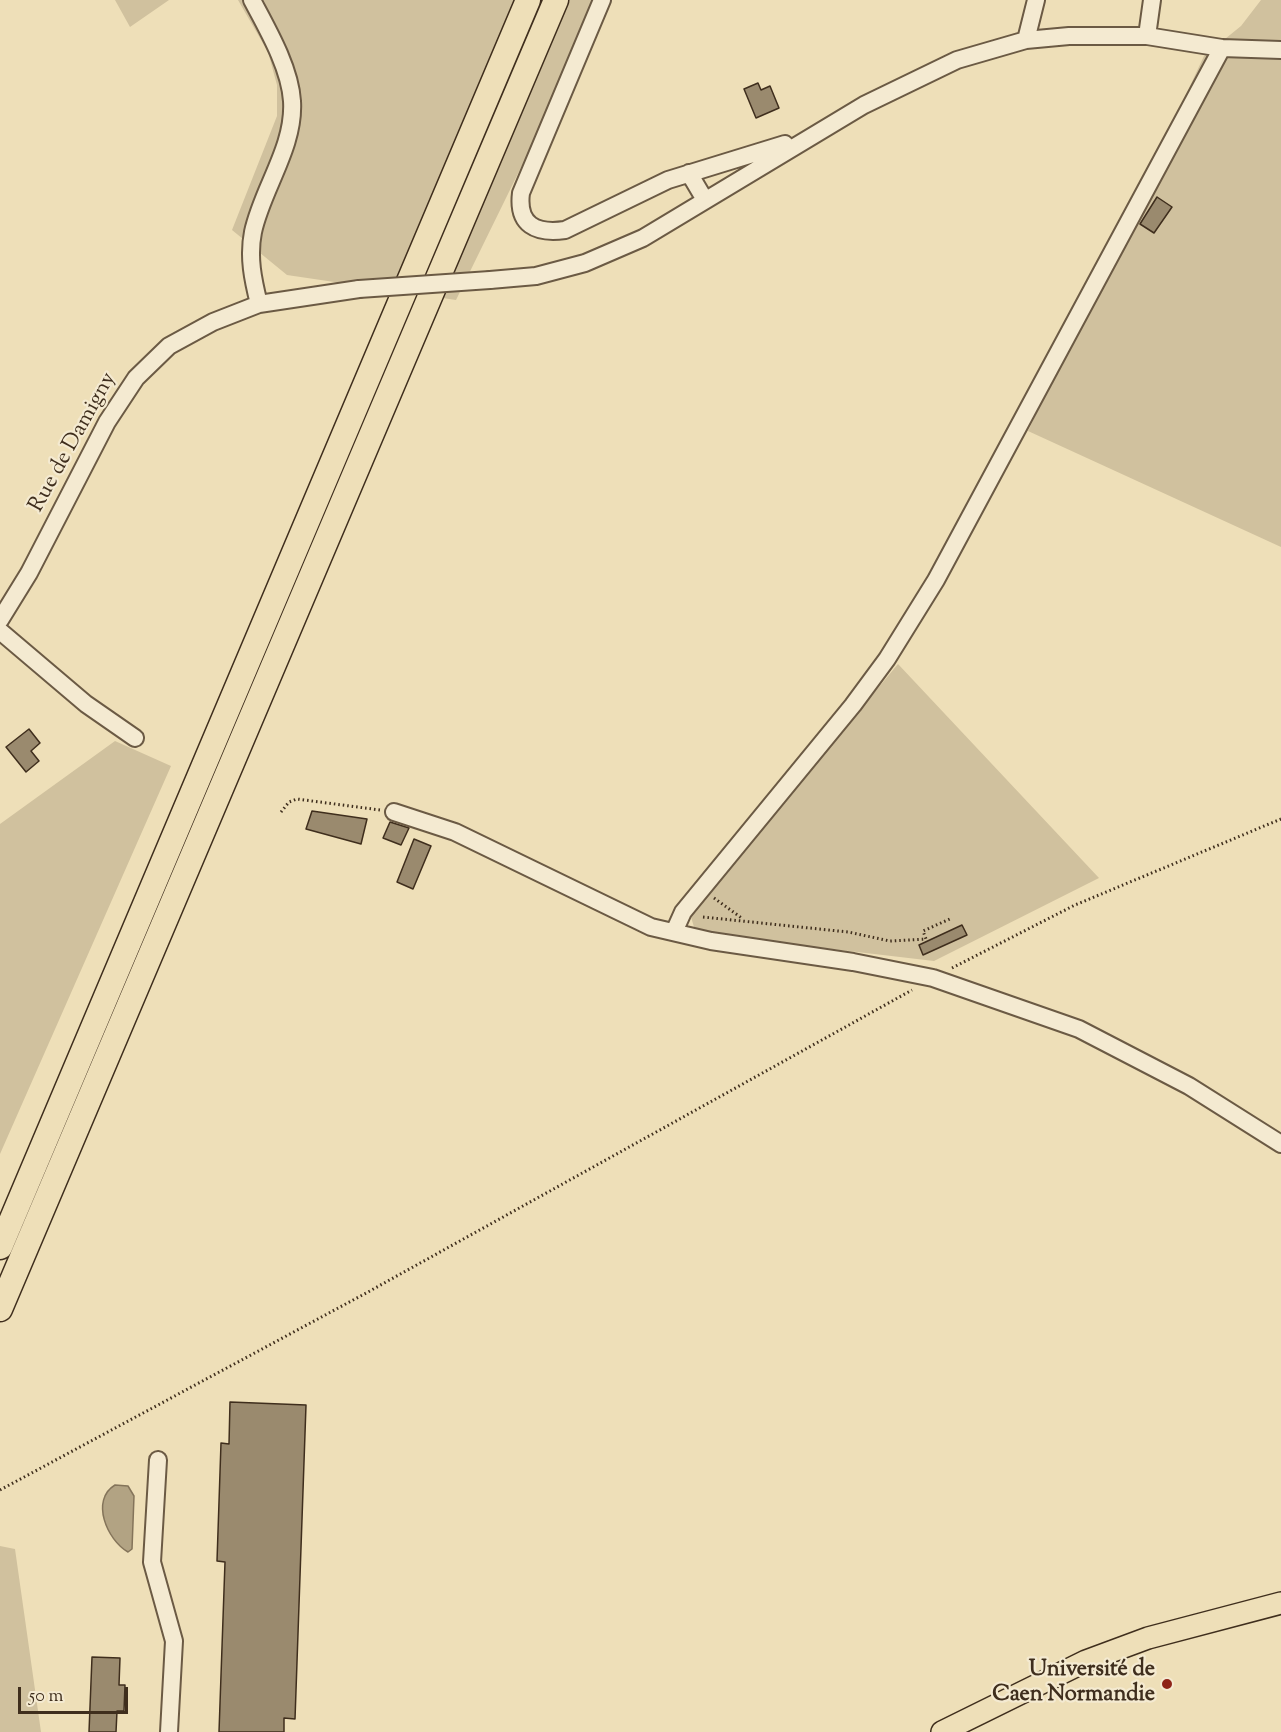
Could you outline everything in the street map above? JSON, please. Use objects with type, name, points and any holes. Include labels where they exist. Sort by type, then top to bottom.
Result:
[{"type":"highway","points":[[0,1247],[528,0]]},
{"type":"highway","points":[[0,1309],[556,0]]},
{"type":"main road","points":[[942,1732],[1086,1661],[1180,1628],[1281,1603]]},
{"type":"street","points":[[252,0],[290,84],[292,104],[290,128],[253,232],[250,265],[259,304]]},
{"type":"street","points":[[602,0],[521,193],[519,206],[524,219],[535,229],[549,232],[565,230],[669,180],[812,135],[864,105],[957,60],[1026,40],[1070,36],[1147,36],[1222,48],[1281,50]]},
{"type":"street","points":[[1026,40],[1036,0]]},
{"type":"street","points":[[1147,36],[1152,0]]},
{"type":"street","points":[[674,932],[683,912],[853,705],[887,659],[936,580],[1222,48]]},
{"type":"street","name":"Rue de Damigny","points":[[0,620],[29,573],[107,422],[136,378],[169,346],[213,322],[259,304],[359,289],[536,276],[585,263],[643,238],[812,135]]},
{"type":"street","points":[[689,173],[705,200]]},
{"type":"street","points":[[0,632],[86,704],[135,738]]},
{"type":"street","points":[[394,812],[455,832],[651,927],[711,941],[853,962],[933,978],[1079,1029],[1189,1086],[1281,1144]]},
{"type":"street","points":[[158,1460],[152,1563],[174,1641],[170,1732]]},
{"type":"path","points":[[280,812],[289,802],[297,799],[394,812]]},
{"type":"path","points":[[0,1490],[369,1292],[933,978],[1075,905],[1281,819]]},
{"type":"path","points":[[702,888],[744,920]]},
{"type":"path","points":[[703,918],[744,920],[848,932],[890,942],[926,939],[923,931],[952,918]]},
{"type":"shaded area","points":[[115,0],[169,0],[130,27]]},
{"type":"shaded area","points":[[238,0],[603,0],[456,300],[287,275],[232,230],[277,116],[277,85],[268,52]]},
{"type":"shaded area","points":[[1261,0],[1281,0],[1281,547],[1028,431],[1204,56],[1241,26]]},
{"type":"shaded area","points":[[898,664],[1099,878],[934,961],[738,938],[702,931],[694,927],[691,917],[697,906]]},
{"type":"shaded area","points":[[115,741],[171,766],[0,1154],[0,824]]},
{"type":"shaded area","points":[[115,1485],[128,1486],[134,1496],[132,1549],[128,1552],[114,1539],[104,1520],[104,1500]]},
{"type":"shaded area","points":[[0,1546],[15,1549],[41,1732],[0,1732]]},
{"type":"building","points":[[758,83],[761,90],[770,86],[779,108],[756,118],[744,89]]},
{"type":"building","points":[[1157,197],[1172,207],[1154,233],[1140,224]]},
{"type":"building","points":[[29,729],[40,743],[31,751],[39,761],[26,772],[6,747]]},
{"type":"building","points":[[312,811],[367,819],[361,844],[306,829]]},
{"type":"building","points":[[390,822],[409,828],[401,845],[383,838]]},
{"type":"building","points":[[414,839],[431,846],[413,889],[397,882]]},
{"type":"building","points":[[962,925],[967,935],[923,955],[919,945]]},
{"type":"building","points":[[230,1402],[306,1405],[295,1719],[284,1718],[284,1732],[219,1732],[225,1562],[217,1561],[221,1443],[229,1444]]},
{"type":"building","points":[[92,1657],[120,1658],[119,1685],[125,1685],[124,1711],[117,1711],[116,1732],[89,1732]]},
{"type":"place","name":"Université de Caen Normandie","points":[[1167,1684]]}]
